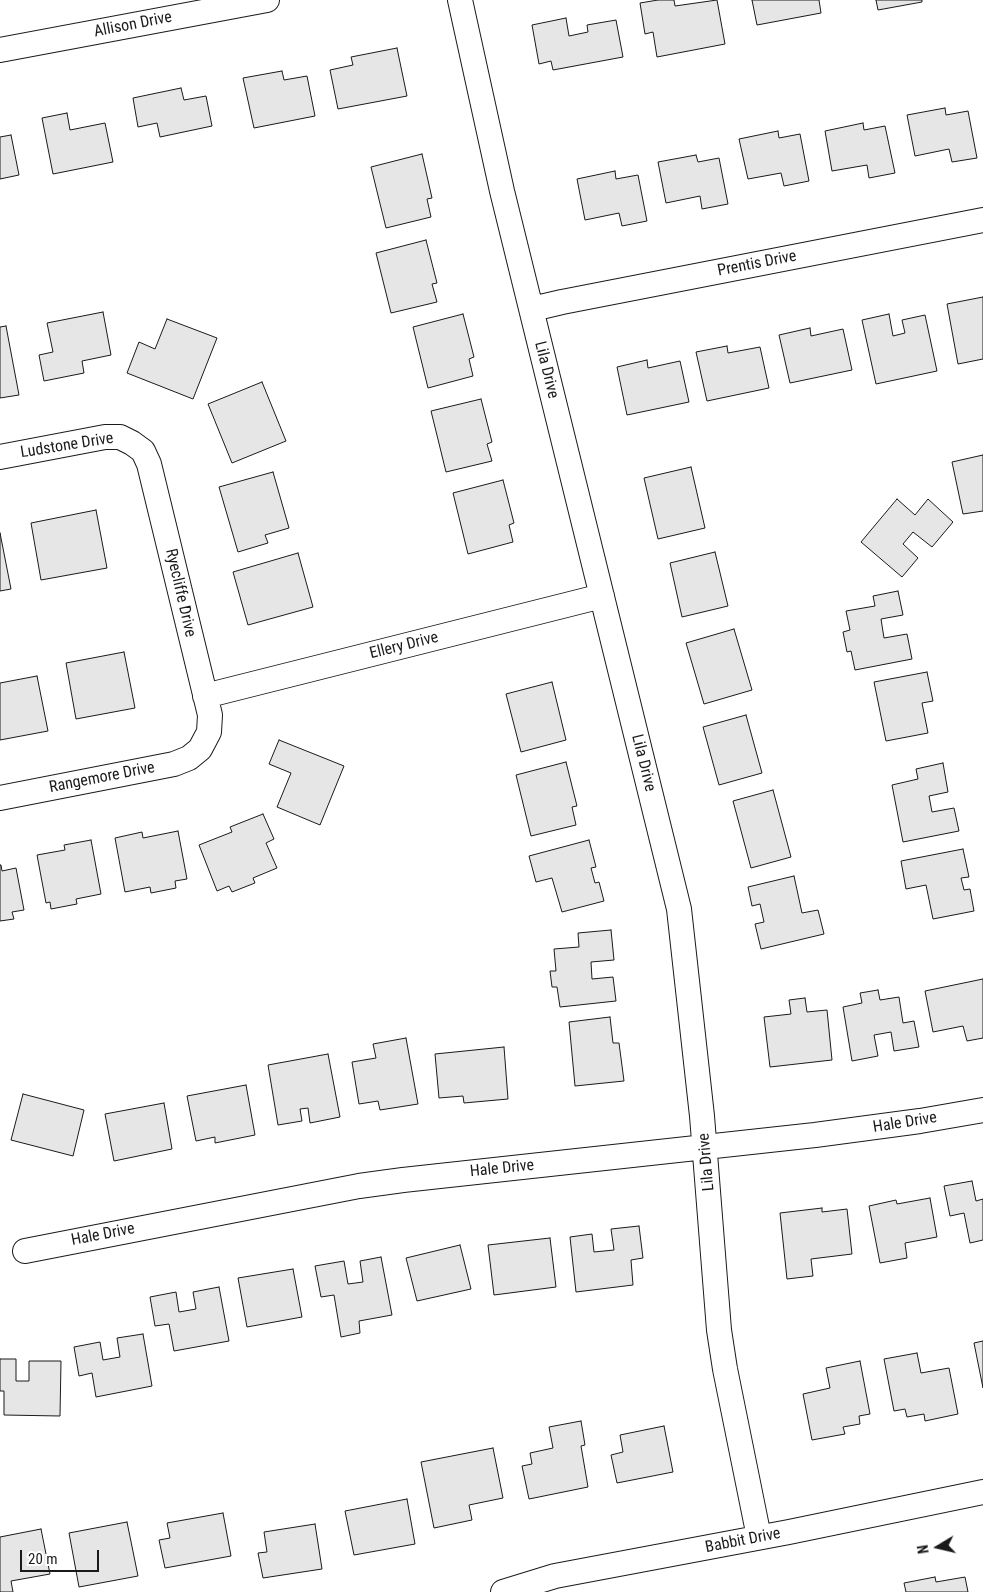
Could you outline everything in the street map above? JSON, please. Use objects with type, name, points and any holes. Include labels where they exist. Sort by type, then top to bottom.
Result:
[{"type":"street","name":"Allison Drive","points":[[0,50],[267,0]]},
{"type":"street","name":"Lila Drive","points":[[460,0],[502,190],[679,909],[686,956],[705,1147],[719,1330],[725,1369],[759,1537]]},
{"type":"street","name":"Prentis Drive","points":[[532,309],[983,220]]},
{"type":"street","name":"Ludstone Drive","points":[[0,458],[105,437],[120,437],[132,443]]},
{"type":"street","name":"Ryecliffe Drive","points":[[132,443],[143,451],[150,464],[210,715],[209,732],[200,749]]},
{"type":"street","name":"Ellery Drive","points":[[205,696],[602,596]]},
{"type":"street","name":"Rangemore Drive","points":[[0,798],[174,764],[189,758],[200,749]]},
{"type":"street","name":"Hale Drive","points":[[25,1251],[100,1235],[376,1184],[876,1127],[983,1110]]},
{"type":"street","name":"Babbit Drive","points":[[503,1592],[555,1576],[983,1492]]},
{"type":"building","points":[[674,0],[675,6],[717,0],[725,44],[657,57],[653,32],[645,34],[640,3]]},
{"type":"building","points":[[752,0],[819,0],[821,13],[757,25]]},
{"type":"building","points":[[876,0],[922,0],[922,2],[878,10]]},
{"type":"building","points":[[566,18],[569,36],[588,32],[587,25],[616,20],[623,57],[553,70],[551,61],[539,64],[532,25]]},
{"type":"building","points":[[397,48],[407,96],[338,109],[330,70],[353,65],[351,57]]},
{"type":"building","points":[[282,71],[284,80],[307,76],[315,116],[254,128],[243,78]]},
{"type":"building","points":[[181,88],[184,100],[206,96],[212,126],[160,137],[157,123],[138,127],[133,98]]},
{"type":"building","points":[[945,108],[946,115],[968,111],[977,158],[952,162],[949,149],[915,156],[907,115]]},
{"type":"building","points":[[67,113],[70,130],[105,123],[113,162],[53,174],[42,118]]},
{"type":"building","points":[[863,123],[864,130],[885,126],[895,173],[869,178],[867,165],[832,171],[825,131]]},
{"type":"building","points":[[778,131],[779,138],[800,134],[809,181],[784,186],[781,173],[748,179],[739,139]]},
{"type":"building","points":[[11,135],[19,175],[0,179],[0,137]]},
{"type":"building","points":[[422,154],[432,198],[427,199],[431,217],[386,228],[371,167]]},
{"type":"building","points":[[696,155],[698,162],[719,158],[728,204],[702,209],[700,196],[666,203],[658,162]]},
{"type":"building","points":[[615,171],[616,179],[638,175],[647,221],[622,226],[619,213],[585,220],[577,179]]},
{"type":"building","points":[[426,240],[437,283],[432,284],[437,302],[391,313],[376,253]]},
{"type":"building","points":[[983,297],[983,359],[958,364],[947,304]]},
{"type":"building","points":[[103,312],[111,355],[82,361],[84,373],[44,381],[39,355],[53,352],[47,323]]},
{"type":"building","points":[[463,314],[474,357],[469,359],[473,376],[428,388],[413,327]]},
{"type":"building","points":[[889,314],[893,336],[905,333],[902,320],[925,315],[937,371],[876,384],[862,320]]},
{"type":"building","points":[[167,319],[217,338],[193,399],[127,373],[139,342],[155,349]]},
{"type":"building","points":[[6,326],[19,395],[0,398],[0,327]]},
{"type":"building","points":[[810,328],[811,336],[843,329],[852,370],[790,383],[779,335]]},
{"type":"building","points":[[727,346],[728,353],[760,347],[769,388],[707,401],[696,352]]},
{"type":"building","points":[[647,360],[648,368],[680,361],[689,402],[627,415],[617,367]]},
{"type":"building","points":[[262,382],[286,441],[232,463],[208,404]]},
{"type":"building","points":[[481,399],[492,442],[487,444],[492,461],[446,472],[431,411]]},
{"type":"building","points":[[983,455],[983,511],[963,514],[952,462]]},
{"type":"building","points":[[691,467],[705,528],[658,539],[644,478]]},
{"type":"building","points":[[273,472],[289,528],[265,535],[268,543],[238,552],[219,487]]},
{"type":"building","points":[[503,480],[514,523],[509,525],[513,542],[468,554],[453,493]]},
{"type":"building","points":[[897,499],[915,515],[928,499],[953,522],[932,547],[913,532],[903,544],[918,558],[902,577],[861,542]]},
{"type":"building","points":[[96,510],[107,568],[41,580],[31,523]]},
{"type":"building","points":[[0,533],[11,589],[0,591]]},
{"type":"building","points":[[715,552],[728,606],[682,617],[670,563]]},
{"type":"building","points":[[298,553],[313,607],[248,625],[233,572]]},
{"type":"building","points":[[898,591],[903,615],[881,619],[884,638],[907,634],[912,659],[855,670],[851,651],[847,652],[843,632],[850,630],[846,611],[875,606],[873,596]]},
{"type":"building","points":[[734,629],[752,690],[704,704],[686,643]]},
{"type":"building","points":[[124,652],[135,708],[76,719],[66,663]]},
{"type":"building","points":[[927,672],[933,701],[922,703],[928,733],[886,741],[874,682]]},
{"type":"building","points":[[37,676],[48,731],[0,740],[0,683]]},
{"type":"building","points":[[552,682],[566,740],[521,752],[506,694]]},
{"type":"building","points":[[746,715],[762,773],[719,785],[703,727]]},
{"type":"building","points":[[279,740],[344,766],[320,825],[277,807],[291,773],[269,764]]},
{"type":"building","points":[[566,762],[577,806],[572,807],[576,825],[531,836],[516,775]]},
{"type":"building","points":[[943,763],[948,792],[929,796],[932,812],[954,808],[959,831],[903,842],[892,785],[918,779],[916,769]]},
{"type":"building","points":[[773,790],[791,857],[751,868],[733,801]]},
{"type":"building","points":[[263,814],[274,839],[266,843],[277,868],[253,878],[255,883],[232,892],[229,886],[217,891],[199,845],[232,832],[230,827]]},
{"type":"building","points":[[178,831],[187,879],[175,881],[176,888],[151,893],[150,887],[125,892],[115,838],[142,832],[143,838]]},
{"type":"building","points":[[91,840],[101,894],[76,899],[77,904],[51,909],[50,902],[46,903],[37,855],[65,850],[64,845]]},
{"type":"building","points":[[589,840],[596,867],[591,868],[595,883],[599,882],[604,901],[562,912],[552,878],[536,882],[529,856]]},
{"type":"building","points":[[963,849],[969,877],[961,878],[964,890],[970,889],[974,911],[933,919],[926,885],[906,889],[901,861]]},
{"type":"building","points":[[0,865],[2,871],[16,868],[24,910],[12,912],[14,919],[0,921]]},
{"type":"building","points":[[794,876],[802,913],[818,910],[824,934],[761,949],[755,924],[764,922],[760,904],[752,906],[748,887]]},
{"type":"building","points":[[611,930],[614,960],[591,962],[592,979],[613,977],[616,1001],[560,1007],[557,987],[552,987],[550,971],[556,971],[554,949],[579,947],[578,933]]},
{"type":"building","points":[[983,979],[983,1038],[967,1041],[963,1026],[933,1032],[925,991]]},
{"type":"building","points":[[878,990],[880,1000],[899,997],[903,1023],[914,1021],[919,1047],[894,1051],[891,1032],[874,1035],[878,1056],[852,1061],[843,1007],[862,1003],[860,993]]},
{"type":"building","points":[[805,998],[807,1012],[827,1010],[832,1060],[770,1067],[764,1017],[791,1014],[789,1000]]},
{"type":"building","points":[[610,1017],[613,1043],[619,1043],[624,1081],[575,1086],[569,1022]]},
{"type":"building","points":[[406,1038],[418,1104],[380,1110],[378,1101],[359,1104],[352,1062],[376,1058],[373,1044]]},
{"type":"building","points":[[504,1047],[508,1099],[464,1103],[463,1096],[439,1098],[435,1054]]},
{"type":"building","points":[[328,1054],[340,1117],[310,1123],[308,1108],[300,1109],[302,1121],[278,1125],[268,1065]]},
{"type":"building","points":[[246,1085],[255,1135],[215,1143],[215,1137],[196,1141],[187,1096]]},
{"type":"building","points":[[23,1094],[84,1110],[73,1156],[11,1140]]},
{"type":"building","points":[[164,1103],[172,1149],[114,1161],[105,1114]]},
{"type":"building","points":[[972,1181],[976,1201],[983,1199],[983,1240],[970,1243],[964,1213],[950,1216],[944,1186]]},
{"type":"building","points":[[930,1198],[937,1237],[905,1243],[907,1258],[880,1263],[869,1206],[896,1200],[897,1204]]},
{"type":"building","points":[[822,1208],[822,1212],[847,1209],[852,1254],[811,1259],[813,1276],[787,1279],[780,1213]]},
{"type":"building","points":[[639,1226],[643,1258],[631,1260],[633,1285],[576,1292],[570,1237],[592,1234],[594,1252],[614,1250],[611,1229]]},
{"type":"building","points":[[550,1238],[556,1287],[494,1295],[488,1245]]},
{"type":"building","points":[[460,1245],[471,1289],[417,1301],[406,1258]]},
{"type":"building","points":[[381,1257],[392,1315],[359,1321],[360,1333],[341,1337],[334,1295],[321,1297],[315,1266],[344,1261],[348,1284],[363,1282],[360,1261]]},
{"type":"building","points":[[293,1269],[302,1317],[247,1327],[238,1278]]},
{"type":"building","points":[[219,1287],[229,1341],[174,1351],[169,1324],[155,1326],[150,1297],[176,1292],[179,1312],[196,1309],[193,1292]]},
{"type":"building","points":[[143,1334],[152,1386],[96,1397],[92,1373],[79,1376],[74,1347],[100,1342],[103,1360],[120,1357],[117,1338]]},
{"type":"building","points":[[983,1341],[983,1388],[974,1343]]},
{"type":"building","points":[[917,1353],[921,1373],[949,1368],[958,1414],[925,1421],[924,1414],[907,1417],[905,1409],[894,1411],[884,1359]]},
{"type":"building","points":[[0,1359],[16,1359],[16,1381],[29,1381],[29,1361],[61,1361],[60,1416],[4,1415],[4,1391],[0,1391]]},
{"type":"building","points":[[860,1361],[870,1414],[859,1416],[860,1424],[843,1427],[845,1434],[812,1440],[803,1394],[830,1388],[826,1368]]},
{"type":"building","points":[[581,1421],[585,1445],[581,1446],[588,1487],[529,1499],[522,1466],[532,1464],[530,1453],[553,1448],[549,1427]]},
{"type":"building","points":[[664,1426],[673,1472],[617,1483],[611,1455],[623,1452],[620,1435]]},
{"type":"building","points":[[493,1448],[503,1498],[469,1505],[472,1520],[434,1528],[421,1462]]},
{"type":"building","points":[[407,1499],[415,1544],[354,1555],[345,1511]]},
{"type":"building","points":[[223,1513],[231,1556],[165,1568],[159,1540],[170,1538],[167,1523]]},
{"type":"building","points":[[127,1522],[138,1576],[79,1587],[69,1533]]},
{"type":"building","points":[[315,1524],[322,1569],[263,1578],[258,1553],[267,1552],[264,1532]]},
{"type":"building","points":[[41,1529],[50,1574],[11,1581],[13,1592],[0,1592],[0,1537]]},
{"type":"building","points":[[935,1577],[936,1582],[965,1577],[968,1592],[906,1592],[904,1583]]}]
